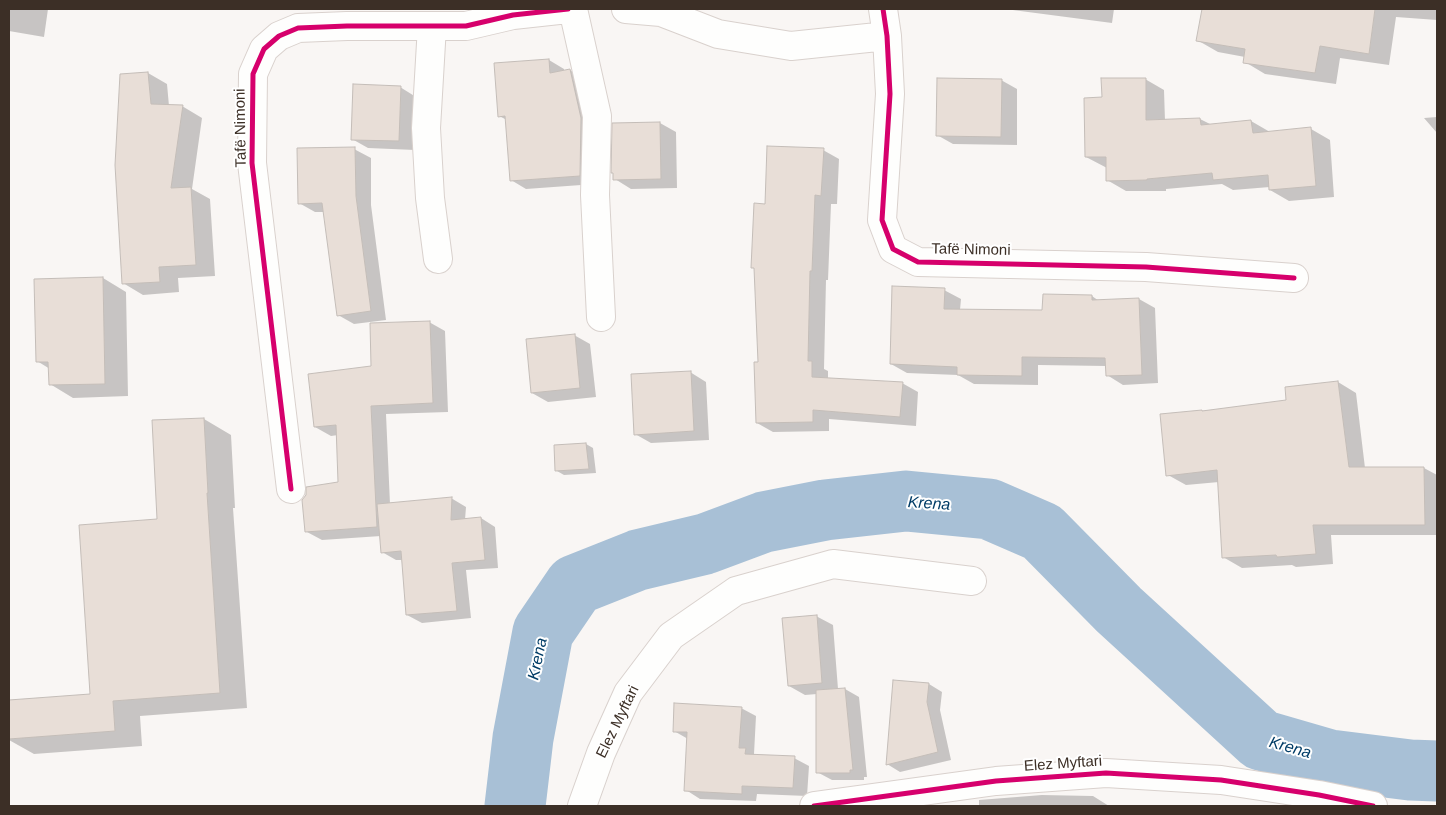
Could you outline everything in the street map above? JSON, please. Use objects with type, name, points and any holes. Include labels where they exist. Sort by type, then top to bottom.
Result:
[{"type":"street","name":"Tafë Nimoni","points":[[291,490],[252,163],[253,74],[264,49],[279,36],[298,28],[466,26],[513,15],[568,9]]},
{"type":"street","points":[[573,9],[597,116],[595,195],[600,317]]},
{"type":"street","points":[[626,9],[661,12],[718,34],[792,46],[887,36]]},
{"type":"street","name":"Tafë Nimoni","points":[[883,9],[887,36],[890,94],[882,220],[894,249],[918,262],[1146,268],[1294,278]]},
{"type":"street","points":[[432,26],[426,128],[430,198],[438,259]]},
{"type":"street","name":"Elez Myftari","points":[[582,806],[601,753],[628,692],[671,636],[736,590],[833,564],[972,581]]},
{"type":"street","name":"Elez Myftari","points":[[814,806],[996,781],[1106,773],[1222,780],[1319,795],[1373,806]]},
{"type":"building","points":[[1202,9],[1375,9],[1369,54],[1320,46],[1315,73],[1243,63],[1245,49],[1196,41]]},
{"type":"building","points":[[549,59],[550,73],[570,69],[581,118],[580,176],[510,181],[505,116],[498,117],[494,63]]},
{"type":"building","points":[[148,72],[151,104],[183,105],[171,188],[191,187],[196,265],[159,267],[160,282],[122,284],[115,165],[120,74]]},
{"type":"building","points":[[937,78],[1002,79],[1001,137],[936,136]]},
{"type":"building","points":[[1101,78],[1146,78],[1146,120],[1200,118],[1201,125],[1251,120],[1253,133],[1311,127],[1316,186],[1269,190],[1268,175],[1213,180],[1212,173],[1147,180],[1106,181],[1106,157],[1085,157],[1084,98],[1102,97]]},
{"type":"building","points":[[353,84],[401,86],[399,141],[351,140]]},
{"type":"building","points":[[660,122],[661,179],[613,180],[613,173],[611,173],[612,123]]},
{"type":"building","points":[[767,146],[824,148],[821,196],[815,195],[812,271],[810,271],[808,361],[812,361],[812,377],[903,382],[900,417],[813,410],[813,422],[756,423],[754,362],[758,362],[754,268],[751,268],[754,203],[765,204]]},
{"type":"building","points":[[355,147],[356,196],[371,311],[337,316],[322,203],[298,204],[297,148]]},
{"type":"building","points":[[103,277],[105,384],[49,385],[48,362],[36,362],[34,279]]},
{"type":"building","points":[[892,286],[945,288],[944,309],[1042,310],[1043,294],[1092,295],[1092,300],[1139,298],[1142,375],[1106,376],[1105,358],[1022,357],[1022,376],[957,375],[957,367],[890,364]]},
{"type":"building","points":[[430,321],[433,403],[371,406],[377,527],[305,532],[302,500],[306,495],[306,487],[338,482],[336,425],[314,427],[308,374],[371,366],[370,323]]},
{"type":"building","points":[[575,334],[580,388],[531,393],[526,339]]},
{"type":"building","points":[[691,371],[694,431],[634,435],[631,374]]},
{"type":"building","points":[[1338,381],[1349,467],[1424,467],[1425,525],[1313,525],[1316,554],[1222,558],[1217,470],[1166,476],[1160,414],[1202,411],[1286,400],[1285,387]]},
{"type":"building","points":[[204,418],[220,693],[113,701],[115,731],[9,739],[9,700],[90,694],[79,525],[157,519],[152,420]]},
{"type":"building","points":[[586,443],[589,469],[555,471],[554,445]]},
{"type":"building","points":[[452,497],[451,520],[481,517],[485,560],[452,563],[457,611],[406,615],[401,551],[381,553],[377,504]]},
{"type":"building","points":[[817,615],[822,683],[788,686],[782,618]]},
{"type":"building","points":[[893,680],[929,683],[927,702],[938,752],[886,765]]},
{"type":"building","points":[[845,688],[853,770],[850,770],[850,773],[816,773],[816,690]]},
{"type":"building","points":[[674,703],[742,707],[739,748],[746,748],[745,754],[795,756],[793,788],[742,786],[742,794],[684,791],[687,732],[673,732]]},
{"type":"waterway","name":"Krena","points":[[515,806],[523,738],[543,632],[575,585],[638,560],[705,544],[764,522],[825,510],[906,501],[989,509],[1042,532],[1119,610],[1261,740],[1330,760],[1410,770],[1437,771]]},
{"type":"cycle path","points":[[291,489],[252,163],[253,74],[264,49],[279,36],[298,28],[466,26],[513,15],[568,9]]},
{"type":"cycle path","points":[[883,9],[887,36],[890,94],[882,220],[893,249],[918,262],[1146,267],[1294,278]]},
{"type":"cycle path","points":[[814,806],[996,781],[1106,773],[1221,780],[1319,795],[1373,806]]}]
